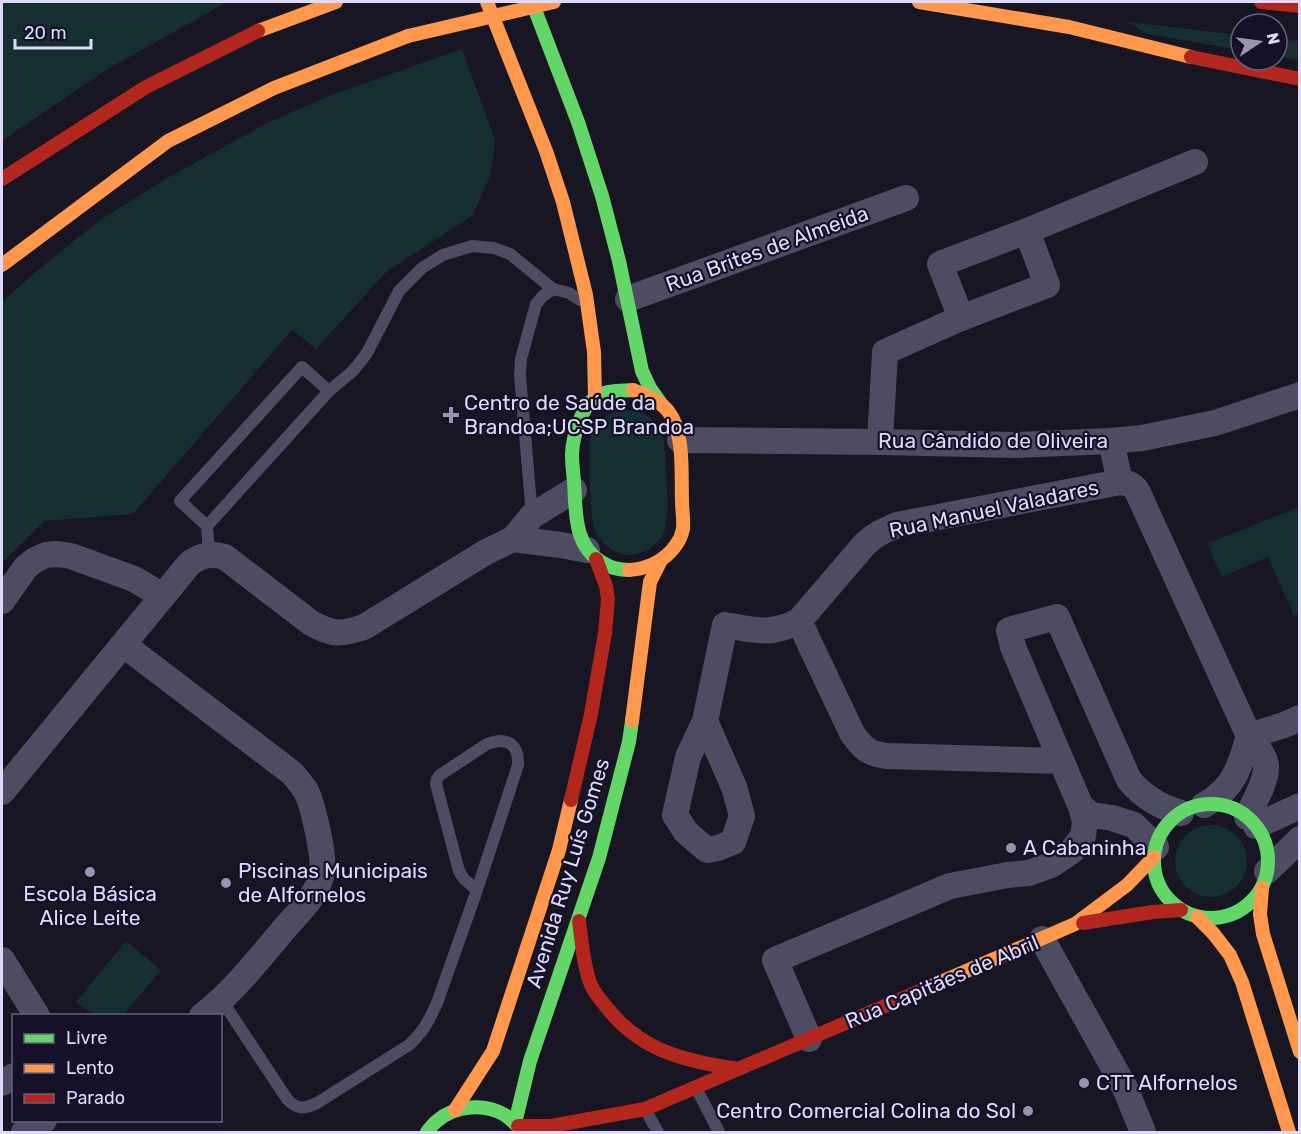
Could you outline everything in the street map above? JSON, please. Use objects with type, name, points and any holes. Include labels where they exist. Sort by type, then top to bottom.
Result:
[{"type":"main road","points":[[2,179],[146,87],[250,34],[336,2]]},
{"type":"main road","points":[[487,2],[550,161],[563,202],[588,308],[594,352],[595,397]]},
{"type":"main road","points":[[532,2],[602,195],[628,299],[642,371],[650,388],[677,425],[680,440],[683,530],[681,538],[676,547],[654,566],[627,571],[614,568],[591,555],[581,539],[577,524],[572,453],[576,434],[585,411],[595,397],[613,391],[633,390],[647,394],[662,405]]},
{"type":"main road","points":[[2,265],[168,141],[274,88],[408,36],[554,2]]},
{"type":"main road","points":[[919,2],[1069,27],[1202,60],[1299,79]]},
{"type":"main road","points":[[1261,2],[1299,6]]},
{"type":"main road","name":"Avenida Ruy Luís Gomes","points":[[455,1110],[493,1051],[560,850],[591,714],[605,633],[608,599],[606,586],[591,555]]},
{"type":"main road","name":"Avenida Ruy Luís Gomes","points":[[519,1127],[530,1061],[599,858],[629,742],[650,582],[660,562]]},
{"type":"main road","points":[[1264,879],[1250,903],[1234,913],[1216,918],[1197,916],[1181,910],[1169,900],[1160,887],[1155,872],[1155,852],[1161,833],[1170,822],[1192,809],[1219,805],[1233,809],[1251,822],[1264,840],[1268,855],[1260,914],[1263,934],[1299,1052]]},
{"type":"main road","name":"Rua Capitães de Abril","points":[[622,1127],[645,1110],[1075,924],[1142,873],[1155,852]]},
{"type":"main road","name":"Rua Capitães de Abril","points":[[1075,924],[1181,910]]},
{"type":"main road","points":[[1197,916],[1230,955],[1242,981],[1289,1132]]},
{"type":"main road","points":[[578,919],[592,987],[611,1014],[630,1033],[654,1047],[686,1059],[737,1070]]},
{"type":"main road","points":[[427,1132],[438,1119],[455,1110],[471,1106],[502,1113],[519,1127]]},
{"type":"main road","name":"Rua Capitães de Abril","points":[[519,1127],[551,1126],[645,1110]]},
{"type":"street","points":[[961,318],[940,264],[1140,186],[1195,162]]},
{"type":"street","name":"Rua Brites de Almeida","points":[[628,299],[906,198]]},
{"type":"street","points":[[880,442],[885,352],[961,318],[1047,285],[1027,231]]},
{"type":"street","name":"Rua Cândido de Oliveira","points":[[680,440],[1014,445],[1111,441],[1142,438],[1215,423],[1299,395]]},
{"type":"street","points":[[1111,441],[1120,482],[1135,487],[1249,736],[1260,751],[1266,765],[1251,822]]},
{"type":"street","name":"Rua Manuel Valadares","points":[[705,721],[725,625],[767,632],[784,629],[799,621],[865,544],[883,530],[897,525],[1120,482]]},
{"type":"street","points":[[2,792],[190,563],[198,558],[208,554],[225,557],[311,623],[335,633],[346,633],[364,627],[486,552],[513,539],[532,516],[574,490]]},
{"type":"street","points":[[513,539],[561,545],[591,555]]},
{"type":"street","points":[[2,601],[26,567],[46,555],[57,554],[71,556],[134,579],[163,596]]},
{"type":"street","points":[[809,1039],[775,960],[950,886],[1029,873],[1051,865],[1072,851],[1083,836],[1085,822],[1081,807],[1013,647],[1009,630],[1057,616],[1129,780],[1150,800],[1167,809],[1192,809],[1214,799],[1234,778],[1241,764],[1249,736]]},
{"type":"street","points":[[799,621],[852,733],[867,751],[888,756],[1061,761]]},
{"type":"street","points":[[124,645],[292,773],[307,793],[313,811],[323,860],[320,881],[311,896],[261,957],[204,1014]]},
{"type":"street","points":[[1249,736],[1299,718]]},
{"type":"street","points":[[1112,818],[1120,815],[1128,807],[1131,798],[1129,780]]},
{"type":"street","points":[[1251,822],[1299,806]]},
{"type":"street","points":[[1081,807],[1092,815],[1134,825],[1155,852]]},
{"type":"street","points":[[1264,879],[1299,839]]},
{"type":"street","points":[[1042,939],[1125,1088],[1143,1132]]},
{"type":"street","points":[[2,960],[36,1014]]},
{"type":"street","points":[[24,1132],[41,1122]]},
{"type":"lane","points":[[208,554],[207,526],[329,391],[353,371],[367,353],[399,291],[422,268],[443,255],[472,246],[494,248],[510,254],[553,289],[569,293],[588,308]]},
{"type":"lane","points":[[532,516],[520,376],[521,359],[536,304],[553,289]]},
{"type":"lane","points":[[207,526],[180,501],[302,367],[329,391]]},
{"type":"lane","points":[[221,999],[287,1099],[294,1106],[301,1108],[310,1106],[409,1045],[421,1034],[437,1003],[477,890],[518,765],[519,757],[515,748],[503,740],[487,744],[440,775],[436,784],[459,871],[464,879],[477,890]]},
{"type":"lane","points":[[696,1088],[719,1132]]},
{"type":"lane","points":[[645,1110],[658,1132]]},
{"type":"green space","points":[[2,2],[227,2],[106,70],[2,141]]},
{"type":"green space","points":[[1128,22],[1229,34],[1229,48],[1147,34]]},
{"type":"green space","points":[[1289,40],[1299,41],[1299,60],[1289,58]]},
{"type":"green space","points":[[462,49],[495,140],[491,174],[473,215],[386,272],[316,349],[292,330],[133,514],[44,521],[2,563],[2,302],[100,220],[169,177],[267,123],[331,95]]},
{"type":"green space","points":[[625,410],[647,416],[660,430],[664,444],[667,483],[667,511],[663,534],[652,547],[631,555],[625,555],[605,545],[595,531],[590,486],[589,447],[593,430],[604,417]]},
{"type":"green space","points":[[1299,507],[1299,613],[1294,616],[1268,557],[1222,577],[1207,544]]},
{"type":"green space","points":[[1211,825],[1225,828],[1237,835],[1244,847],[1247,861],[1244,875],[1237,887],[1225,894],[1211,897],[1197,894],[1185,887],[1178,875],[1175,861],[1178,847],[1185,835],[1197,828]]},
{"type":"green space","points":[[126,941],[161,970],[124,1014],[92,1014],[76,1002]]},
{"type":"traffic: fast","points":[[532,2],[578,122],[602,196],[619,261],[642,371],[662,405]]},
{"type":"traffic: fast","points":[[629,570],[622,570],[603,563],[593,556],[581,537],[576,516],[572,454],[579,422],[591,401],[605,393],[633,390]]},
{"type":"traffic: fast","points":[[515,1123],[530,1061],[599,858],[629,742],[632,721]]},
{"type":"traffic: fast","points":[[1211,804],[1233,809],[1251,821],[1263,839],[1268,861],[1263,883],[1251,901],[1233,913],[1211,918],[1189,913],[1171,901],[1159,883],[1154,861],[1159,839],[1171,821],[1189,809],[1211,804]]},
{"type":"traffic: fast","points":[[427,1132],[437,1121],[452,1112],[479,1107],[505,1115],[523,1132]]},
{"type":"traffic: slow","points":[[258,31],[336,2]]},
{"type":"traffic: slow","points":[[487,2],[546,151],[563,202],[586,295],[594,352],[595,397]]},
{"type":"traffic: slow","points":[[408,36],[554,2]]},
{"type":"traffic: slow","points":[[919,2],[1069,27],[1191,57]]},
{"type":"traffic: slow","points":[[2,265],[168,141],[274,88],[408,36]]},
{"type":"traffic: slow","points":[[629,570],[649,566],[667,556],[678,542],[683,526],[681,454],[677,430],[668,411],[661,404],[633,390]]},
{"type":"traffic: slow","points":[[632,721],[650,582],[660,562]]},
{"type":"traffic: slow","points":[[455,1110],[493,1051],[559,850],[571,800]]},
{"type":"traffic: slow","points":[[927,988],[1075,924],[1127,885],[1154,857]]},
{"type":"traffic: slow","points":[[1262,888],[1260,914],[1263,934],[1300,1052]]},
{"type":"traffic: slow","points":[[1197,917],[1230,955],[1242,982],[1289,1132]]},
{"type":"traffic: jam","points":[[1261,2],[1300,6]]},
{"type":"traffic: jam","points":[[2,179],[146,87],[258,31]]},
{"type":"traffic: jam","points":[[1191,57],[1300,79]]},
{"type":"traffic: jam","points":[[571,800],[591,714],[605,633],[608,599],[606,586],[596,559]]},
{"type":"traffic: jam","points":[[1083,923],[1181,910]]},
{"type":"traffic: jam","points":[[579,921],[584,961],[591,985],[618,1020],[632,1033],[663,1051],[698,1062],[737,1069]]},
{"type":"traffic: jam","points":[[518,1126],[551,1126],[645,1109],[927,988]]},
{"type":"place","name":"Centro de Saúde da Brandoa;UCSP Brandoa","points":[[451,415]]},
{"type":"place","name":"A Cabaninha","points":[[1011,848]]},
{"type":"place","name":"Escola Básica Alice Leite","points":[[90,872]]},
{"type":"place","name":"Piscinas Municipais de Alfornelos","points":[[226,883]]},
{"type":"place","name":"CTT Alfornelos","points":[[1084,1083]]},
{"type":"place","name":"Centro Comercial Colina do Sol","points":[[1028,1111]]}]
